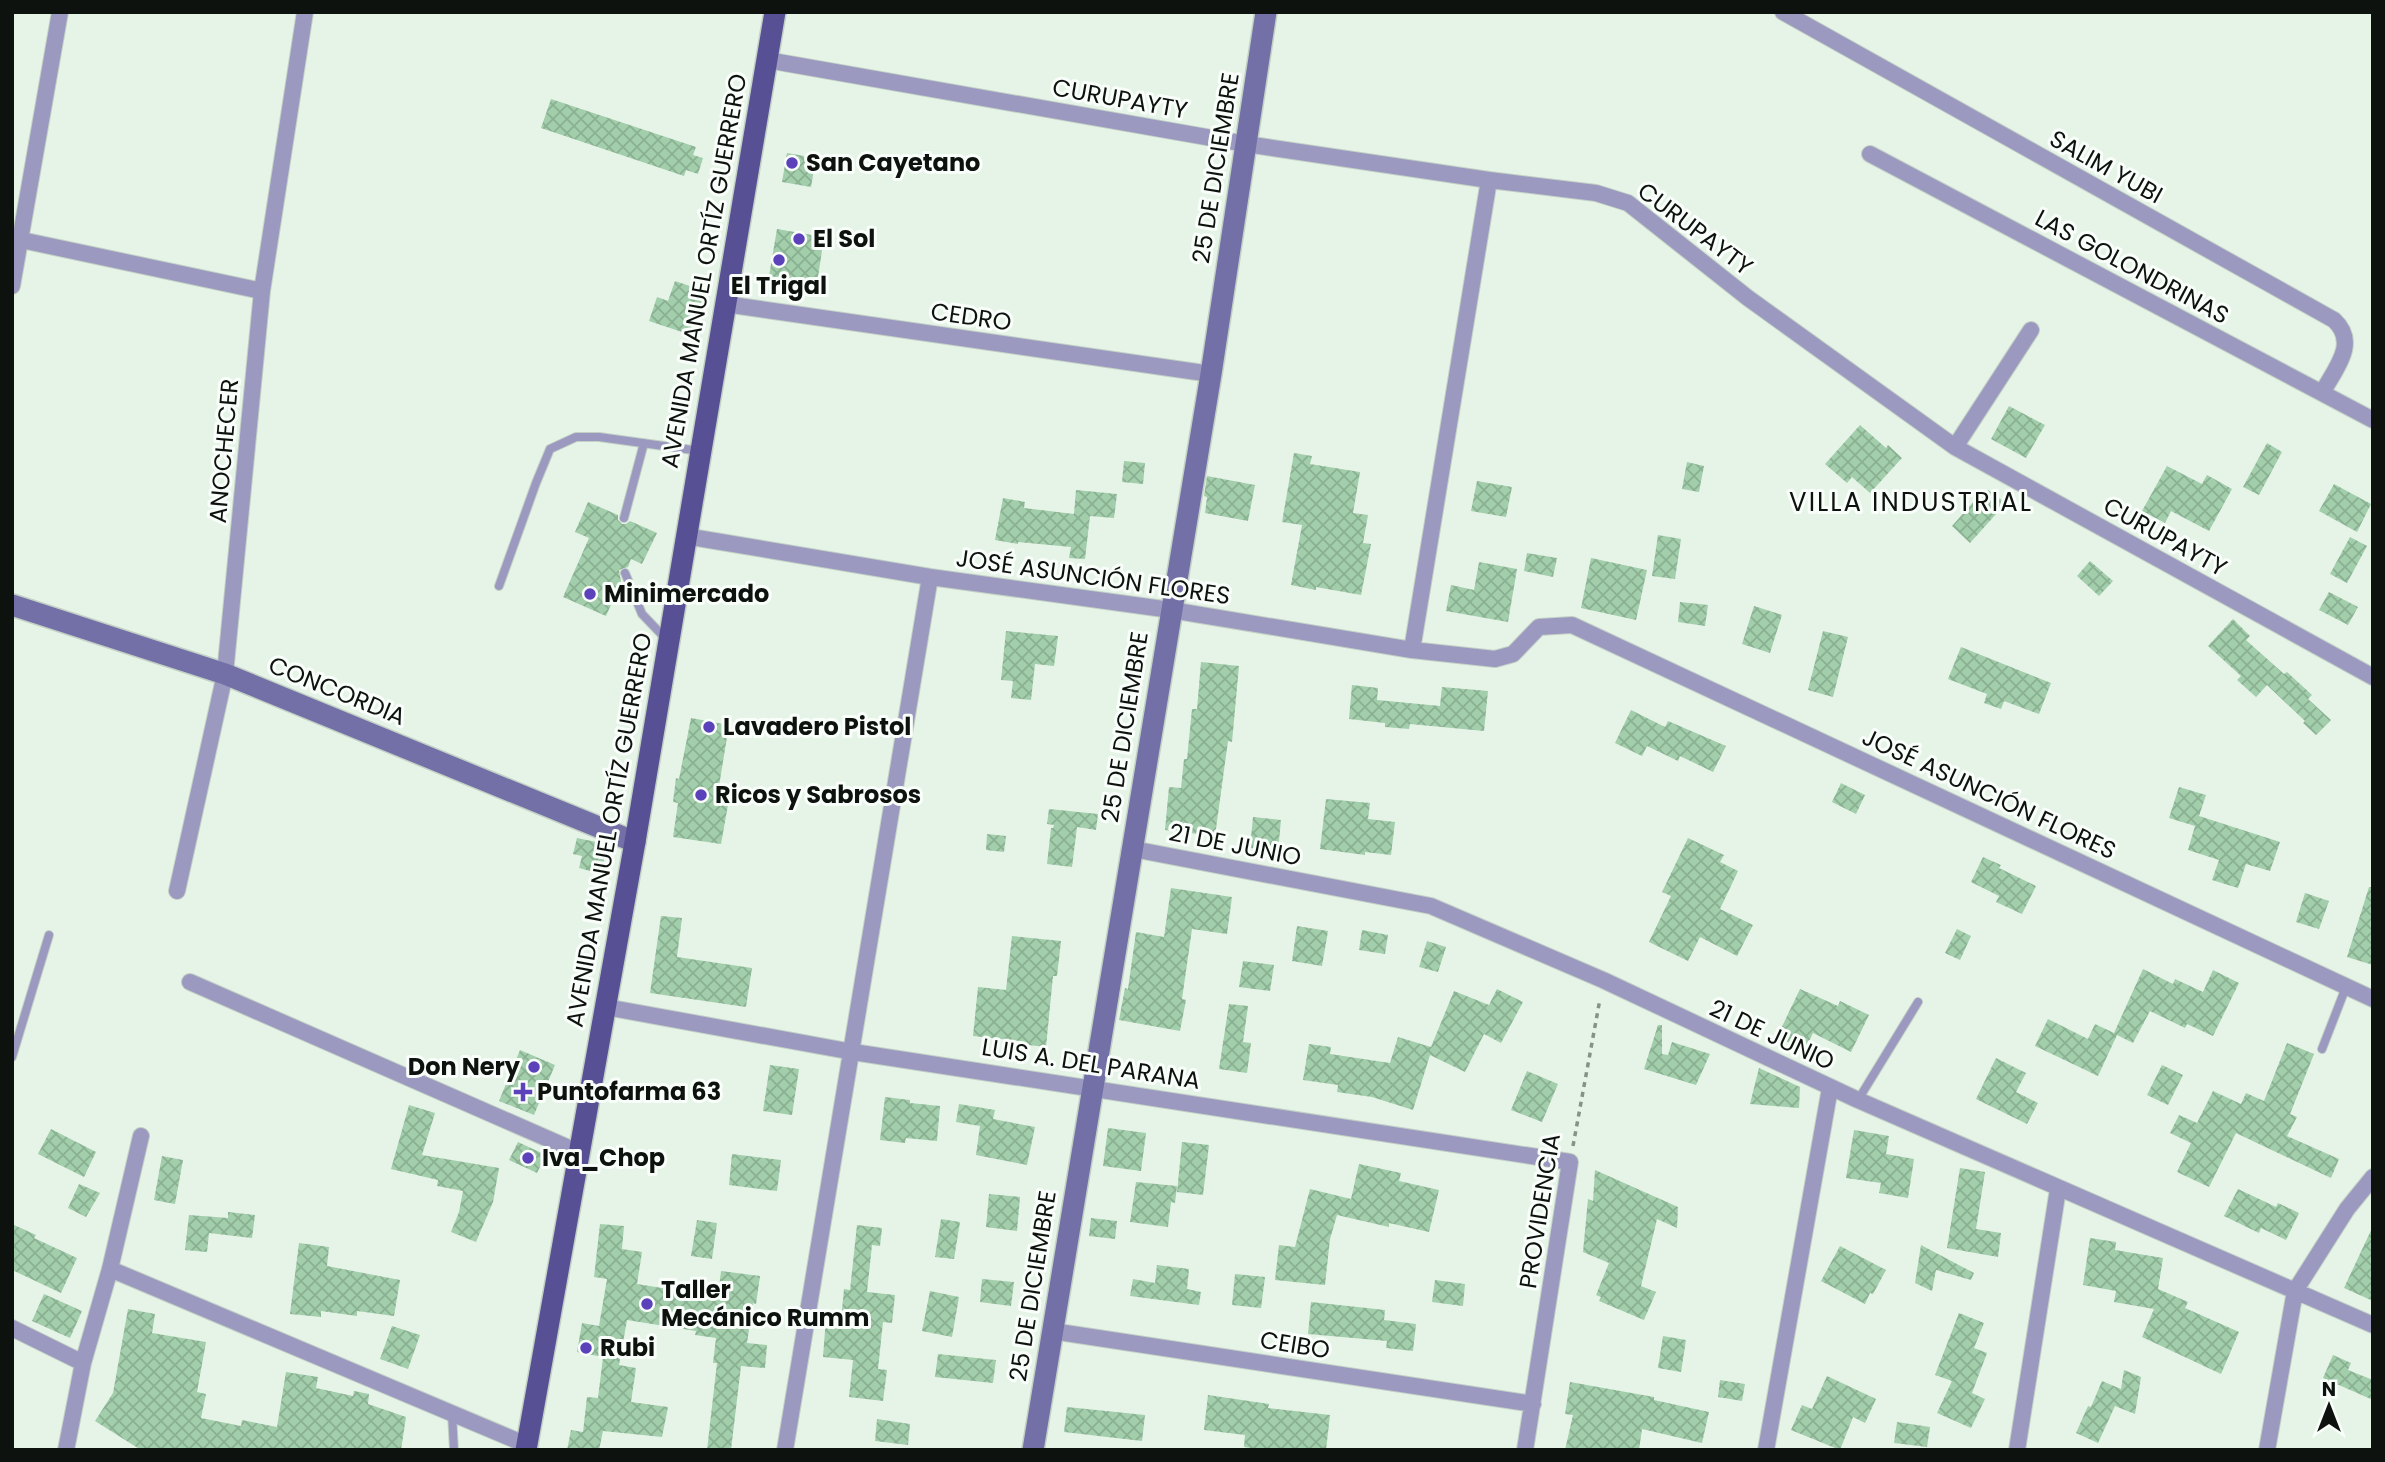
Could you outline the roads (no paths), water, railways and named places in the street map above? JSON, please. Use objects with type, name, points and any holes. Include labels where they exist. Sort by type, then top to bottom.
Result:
[{"type":"main road","name":"AVENIDA MANUEL ORTÍZ GUERRERO","points":[[526,1448],[635,842],[775,12]]},
{"type":"street","points":[[12,286],[17,239],[60,12]]},
{"type":"street","name":"ANOCHECER","points":[[177,891],[225,674],[262,291],[305,12]]},
{"type":"street","name":"25 DE DICIEMBRE","points":[[1033,1450],[1211,374],[1266,12]]},
{"type":"street","name":"SALIM YUBI","points":[[1783,12],[2334,320],[2344,329],[2347,343],[2322,393]]},
{"type":"street","name":"CURUPAYTY","points":[[767,60],[1246,144],[1596,193],[1628,203],[1748,298],[1955,447],[2373,677]]},
{"type":"street","name":"LAS GOLONDRINAS","points":[[1870,153],[2373,420]]},
{"type":"street","points":[[1412,650],[1489,180]]},
{"type":"street","points":[[17,239],[262,291]]},
{"type":"street","name":"CEDRO","points":[[725,304],[1211,374]]},
{"type":"street","points":[[1955,447],[2031,330]]},
{"type":"street","name":"JOSÉ ASUNCIÓN FLORES","points":[[685,536],[930,577],[1171,610],[1412,650],[1496,659],[1513,654],[1542,626],[1569,624],[1585,629],[2373,999]]},
{"type":"street","points":[[785,1450],[930,577]]},
{"type":"street","name":"CONCORDIA","points":[[12,605],[225,674],[635,842]]},
{"type":"street","name":"21 DE JUNIO","points":[[1133,849],[1431,906],[1603,980],[1830,1088],[2057,1189],[2373,1325]]},
{"type":"street","points":[[190,982],[578,1152]]},
{"type":"street","name":"LUIS A. DEL PARANA","points":[[606,1007],[853,1052],[1570,1162]]},
{"type":"street","points":[[1766,1450],[1830,1088]]},
{"type":"street","points":[[66,1450],[83,1363],[110,1269],[141,1136]]},
{"type":"street","name":"PROVIDENCIA","points":[[1525,1450],[1570,1162]]},
{"type":"street","points":[[2267,1450],[2295,1291],[2347,1209],[2373,1177]]},
{"type":"street","points":[[2017,1450],[2057,1189]]},
{"type":"street","points":[[110,1269],[452,1413],[526,1448]]},
{"type":"street","points":[[12,1328],[83,1363]]},
{"type":"street","name":"CEIBO","points":[[1052,1331],[1533,1404]]},
{"type":"lane","points":[[499,586],[550,449],[576,438],[599,437],[700,451]]},
{"type":"lane","points":[[624,518],[644,443]]},
{"type":"lane","points":[[625,573],[642,614],[668,641]]},
{"type":"lane","points":[[12,1057],[49,934]]},
{"type":"lane","points":[[2322,1049],[2346,987]]},
{"type":"lane","points":[[1858,1100],[1918,1002]]},
{"type":"lane","points":[[452,1413],[454,1450]]},
{"type":"place","name":"San Cayetano","points":[[792,163]]},
{"type":"place","name":"El Sol","points":[[799,239]]},
{"type":"place","name":"El Trigal","points":[[779,260]]},
{"type":"place","name":"Minimercado","points":[[590,594]]},
{"type":"place","name":"Lavadero Pistol","points":[[709,727]]},
{"type":"place","name":"Ricos y Sabrosos","points":[[701,795]]},
{"type":"place","name":"Don Nery","points":[[534,1067]]},
{"type":"place","name":"Puntofarma 63","points":[[523,1092]]},
{"type":"place","name":"Iva_Chop","points":[[528,1158]]},
{"type":"place","name":"Taller Mecánico Rumm","points":[[647,1304]]},
{"type":"place","name":"Rubi","points":[[586,1348]]},
{"type":"district","name":"VILLA INDUSTRIAL","points":[[1911,502]]}]
